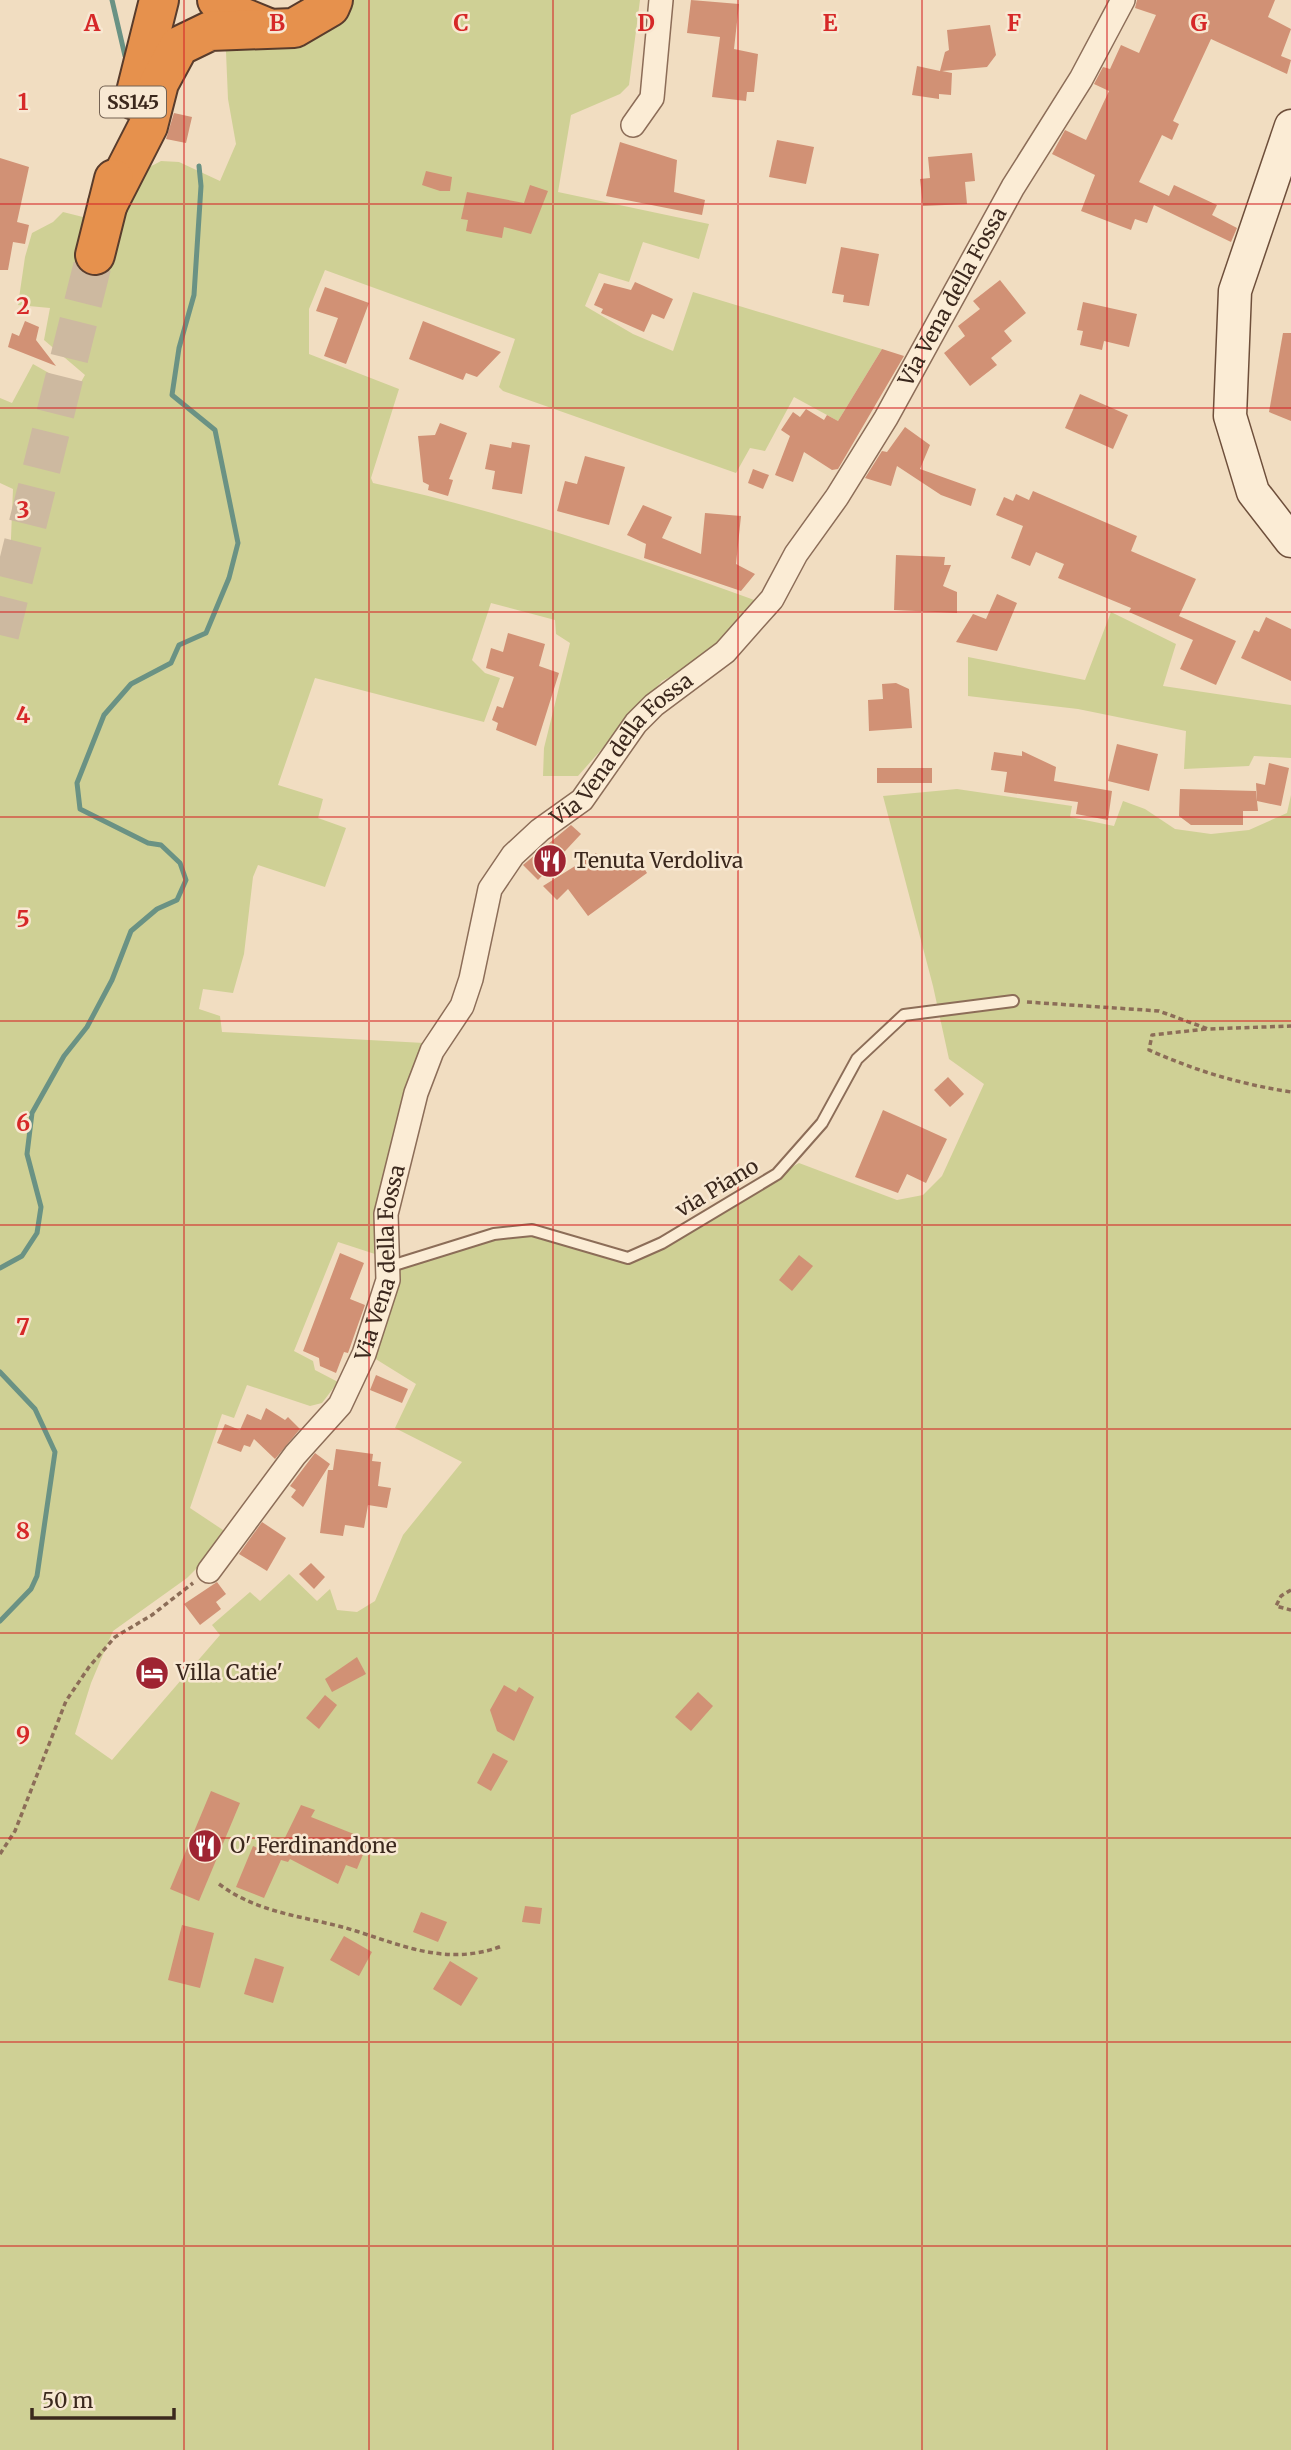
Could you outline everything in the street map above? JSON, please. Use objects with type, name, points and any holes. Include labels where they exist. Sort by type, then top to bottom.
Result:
[{"type":"highway","name":"SS145","points":[[95,255],[159,0]]},
{"type":"highway","points":[[217,0],[227,11],[266,27]]},
{"type":"highway","points":[[108,204],[148,126],[159,83],[178,46],[210,32],[266,27],[294,28],[330,7],[333,0]]},
{"type":"main road","points":[[1291,126],[1235,291],[1230,416],[1253,492],[1291,541]]},
{"type":"street","points":[[633,125],[652,98],[661,0]]},
{"type":"street","name":"Via Vena della Fossa","points":[[209,1571],[295,1455],[340,1405],[375,1324],[388,1280],[386,1214],[416,1093],[432,1051],[462,1006],[471,979],[490,889],[513,855],[540,830],[582,800],[636,723],[654,705],[725,652],[772,600],[796,554],[837,497],[886,418],[1013,187],[1082,79],[1123,0]]},
{"type":"lane","name":"via Piano","points":[[388,1267],[494,1234],[532,1230],[628,1258],[662,1243],[777,1174],[822,1123],[857,1059],[904,1015],[1013,1001]]},
{"type":"path","points":[[1013,1001],[1159,1010],[1208,1029]]},
{"type":"path","points":[[1291,1026],[1208,1029],[1152,1035],[1149,1050],[1191,1069],[1234,1083],[1291,1092]]},
{"type":"path","points":[[0,1854],[15,1831],[66,1700],[89,1667],[116,1637],[152,1615],[209,1571]]},
{"type":"path","points":[[1291,1590],[1281,1596],[1276,1606],[1291,1610]]},
{"type":"path","points":[[219,1884],[239,1899],[292,1917],[355,1931],[392,1945],[429,1953],[482,1954],[502,1946]]},
{"type":"green space","points":[[353,0],[640,0],[629,85],[620,94],[571,115],[558,192],[709,224],[699,259],[643,242],[629,282],[599,273],[585,306],[633,334],[673,351],[693,292],[882,349],[838,421],[794,397],[765,451],[750,448],[736,473],[503,391],[499,387],[515,339],[325,270],[309,309],[309,354],[399,389],[371,478],[373,483],[471,507],[567,536],[757,601],[747,620],[701,661],[662,681],[578,776],[543,776],[544,748],[570,643],[556,634],[555,620],[491,603],[472,660],[485,673],[500,678],[484,722],[315,678],[278,785],[323,799],[318,818],[346,828],[325,887],[258,865],[253,877],[244,954],[233,993],[203,989],[199,1009],[220,1016],[222,1032],[424,1043],[387,1186],[378,1255],[338,1242],[294,1351],[313,1361],[315,1370],[338,1382],[322,1403],[310,1406],[247,1385],[234,1418],[222,1414],[190,1508],[226,1532],[213,1552],[187,1578],[113,1631],[91,1683],[75,1734],[112,1760],[220,1635],[212,1625],[250,1592],[260,1601],[289,1574],[317,1601],[330,1589],[337,1610],[357,1612],[375,1601],[403,1535],[462,1462],[395,1428],[416,1384],[374,1358],[388,1267],[455,1245],[532,1230],[628,1258],[799,1163],[897,1200],[923,1195],[942,1176],[984,1084],[949,1059],[933,986],[883,796],[957,789],[1072,806],[1070,817],[1114,826],[1123,801],[1145,809],[1175,829],[1211,834],[1249,830],[1287,813],[1291,795],[1291,2450],[0,2450],[0,563],[10,562],[13,489],[0,483],[0,398],[12,403],[33,364],[77,389],[85,375],[44,340],[50,308],[18,305],[25,257],[32,233],[53,222],[63,212],[87,218],[76,261],[98,265],[142,171],[161,161],[179,162],[220,181],[236,144],[228,99],[226,52],[220,41],[332,19]]},
{"type":"green space","points":[[1111,612],[1176,644],[1163,686],[1291,705],[1291,758],[1254,756],[1249,766],[1184,769],[1186,731],[1078,709],[968,696],[968,657],[1085,680]]},
{"type":"building","points":[[691,0],[739,4],[734,49],[758,54],[754,92],[747,92],[746,101],[712,97],[720,37],[687,33]]},
{"type":"building","points":[[1137,0],[1275,0],[1268,17],[1291,29],[1281,56],[1291,60],[1287,74],[1211,39],[1173,121],[1179,124],[1172,140],[1162,135],[1139,182],[1169,196],[1174,185],[1217,205],[1212,215],[1237,228],[1231,242],[1154,205],[1147,223],[1135,219],[1131,230],[1081,211],[1095,175],[1052,154],[1065,130],[1086,140],[1109,91],[1094,84],[1103,67],[1110,69],[1121,45],[1139,53],[1156,15],[1135,8]]},
{"type":"building","points":[[990,25],[996,55],[987,67],[942,71],[952,73],[951,95],[939,94],[939,99],[912,95],[917,66],[940,71],[945,52],[949,50],[947,30]]},
{"type":"building","points":[[174,113],[192,117],[186,143],[166,139]]},
{"type":"building","points":[[777,140],[814,147],[806,184],[769,177]]},
{"type":"building","points":[[620,142],[677,160],[674,192],[705,200],[702,215],[606,196]]},
{"type":"building","points":[[972,153],[975,181],[965,182],[967,204],[923,206],[920,179],[930,178],[928,157]]},
{"type":"building","points":[[0,158],[29,167],[17,222],[29,225],[25,244],[13,242],[8,270],[0,270]]},
{"type":"building","points":[[426,171],[452,177],[450,191],[422,185]]},
{"type":"building","points":[[530,185],[548,191],[531,234],[504,227],[502,238],[466,231],[468,220],[461,219],[467,192],[524,203]]},
{"type":"building","points":[[841,247],[879,254],[869,306],[843,302],[844,295],[832,293]]},
{"type":"building","points":[[1000,280],[1026,313],[1004,331],[1012,341],[991,358],[997,365],[970,386],[944,353],[965,336],[958,326],[980,309],[973,301]]},
{"type":"building","points":[[635,282],[673,299],[664,319],[652,314],[644,332],[601,313],[603,309],[594,305],[604,283],[631,290]]},
{"type":"building","points":[[325,287],[369,303],[346,364],[324,356],[338,318],[316,311]]},
{"type":"building","points":[[1083,302],[1137,314],[1129,347],[1104,341],[1102,350],[1080,345],[1083,331],[1077,330]]},
{"type":"building","points":[[25,321],[39,327],[36,340],[56,366],[8,347],[12,333],[19,336]]},
{"type":"building","points":[[423,321],[501,352],[477,377],[466,373],[463,380],[409,359]]},
{"type":"building","points":[[1283,333],[1291,333],[1291,421],[1269,412]]},
{"type":"building","points":[[882,349],[904,356],[838,469],[832,470],[804,452],[793,482],[775,475],[790,436],[781,430],[793,412],[800,417],[806,409],[824,420],[827,415],[838,421]]},
{"type":"building","points":[[1080,394],[1128,415],[1113,449],[1065,428]]},
{"type":"building","points":[[440,423],[467,433],[449,479],[453,480],[448,496],[428,490],[429,485],[423,482],[418,436],[435,435]]},
{"type":"building","points":[[905,427],[930,445],[920,469],[976,489],[971,506],[941,495],[897,466],[891,486],[865,478],[882,451],[887,452]]},
{"type":"building","points":[[512,442],[530,445],[522,494],[492,489],[495,471],[485,469],[490,444],[511,448]]},
{"type":"building","points":[[585,456],[625,467],[609,525],[557,511],[565,481],[577,484]]},
{"type":"building","points":[[753,469],[769,475],[763,489],[748,483]]},
{"type":"building","points":[[1033,491],[1137,536],[1131,551],[1196,579],[1179,616],[1236,641],[1216,685],[1180,669],[1193,640],[1129,612],[1131,608],[1058,578],[1064,564],[1036,552],[1030,566],[1011,558],[1023,526],[996,515],[1004,497],[1013,501],[1016,494],[1029,500]]},
{"type":"building","points":[[643,505],[672,517],[662,538],[701,554],[705,513],[741,516],[736,564],[755,574],[741,591],[644,558],[646,544],[627,535]]},
{"type":"building","points":[[896,555],[945,557],[944,565],[951,565],[943,586],[957,592],[957,613],[894,610]]},
{"type":"building","points":[[997,594],[1017,603],[997,651],[956,642],[973,614],[986,619]]},
{"type":"building","points":[[1266,617],[1291,629],[1291,681],[1241,658],[1254,630],[1259,632]]},
{"type":"building","points":[[508,633],[545,644],[539,666],[559,673],[536,746],[496,730],[498,723],[492,720],[497,706],[503,708],[514,677],[486,668],[491,648],[503,652]]},
{"type":"building","points":[[896,683],[909,689],[912,728],[869,731],[868,700],[883,699],[882,684]]},
{"type":"building","points":[[1117,744],[1158,754],[1149,791],[1108,781]]},
{"type":"building","points":[[1022,751],[1056,767],[1054,781],[1112,791],[1108,820],[1076,814],[1078,802],[1004,792],[1007,772],[991,770],[994,752],[1022,756]]},
{"type":"building","points":[[1269,763],[1289,768],[1281,806],[1257,801],[1256,783],[1265,785]]},
{"type":"building","points":[[877,768],[932,768],[932,783],[877,783]]},
{"type":"building","points":[[1180,789],[1256,791],[1258,811],[1243,811],[1243,825],[1191,825],[1179,816]]},
{"type":"building","points":[[571,825],[581,834],[538,880],[523,865]]},
{"type":"building","points":[[596,853],[602,864],[635,854],[647,873],[588,916],[568,889],[557,900],[543,886]]},
{"type":"building","points":[[948,1077],[964,1094],[950,1107],[934,1090]]},
{"type":"building","points":[[883,1110],[947,1139],[926,1183],[907,1174],[898,1193],[855,1177]]},
{"type":"building","points":[[340,1253],[364,1263],[350,1299],[365,1305],[348,1353],[344,1352],[336,1373],[320,1366],[319,1358],[303,1351]]},
{"type":"building","points":[[799,1255],[813,1266],[792,1291],[779,1280]]},
{"type":"building","points":[[376,1375],[408,1389],[402,1403],[370,1390]]},
{"type":"building","points":[[266,1408],[285,1420],[288,1417],[300,1429],[275,1459],[254,1439],[250,1447],[244,1445],[241,1452],[217,1443],[225,1424],[240,1430],[247,1414],[261,1420]]},
{"type":"building","points":[[336,1449],[373,1454],[372,1461],[381,1462],[378,1486],[391,1488],[387,1508],[368,1505],[364,1528],[345,1525],[343,1536],[320,1533],[328,1470],[333,1470]]},
{"type":"building","points":[[315,1453],[330,1464],[303,1507],[291,1497],[296,1490],[290,1486]]},
{"type":"building","points":[[262,1522],[286,1538],[267,1571],[239,1554]]},
{"type":"building","points":[[311,1563],[325,1577],[314,1589],[299,1574]]},
{"type":"building","points":[[217,1582],[226,1594],[216,1602],[221,1609],[200,1625],[184,1604]]},
{"type":"building","points":[[357,1657],[366,1674],[332,1692],[325,1679]]},
{"type":"building","points":[[504,1685],[516,1692],[519,1687],[534,1697],[514,1741],[497,1731],[490,1710]]},
{"type":"building","points":[[698,1692],[713,1706],[691,1731],[675,1717]]},
{"type":"building","points":[[325,1695],[337,1705],[319,1729],[306,1718]]},
{"type":"building","points":[[493,1753],[508,1761],[491,1791],[477,1783]]},
{"type":"building","name":"O' Ferdinandone","points":[[211,1791],[240,1803],[199,1901],[170,1889]]},
{"type":"building","points":[[301,1805],[315,1810],[311,1817],[369,1840],[357,1869],[346,1865],[338,1884],[290,1859],[288,1862],[281,1860],[264,1898],[236,1887],[253,1846],[276,1856]]},
{"type":"building","points":[[525,1906],[542,1908],[540,1924],[522,1922]]},
{"type":"building","points":[[421,1912],[447,1922],[438,1942],[413,1932]]},
{"type":"building","points":[[182,1925],[214,1933],[200,1988],[168,1980]]},
{"type":"building","points":[[344,1936],[372,1952],[359,1976],[330,1960]]},
{"type":"building","points":[[255,1958],[284,1967],[273,2003],[244,1994]]},
{"type":"building","points":[[450,1961],[478,1978],[461,2006],[433,1989]]},
{"type":"waterway","points":[[112,0],[125,56]]},
{"type":"waterway","points":[[0,1268],[22,1256],[37,1233],[41,1207],[27,1154],[32,1113],[64,1056],[87,1027],[112,980],[131,931],[157,909],[177,900],[186,880],[180,863],[161,845],[148,843],[80,809],[77,783],[104,715],[131,684],[171,663],[179,645],[206,633],[229,578],[238,543],[215,430],[172,395],[179,348],[194,295],[201,186],[199,166]]},
{"type":"waterway","points":[[0,1372],[35,1409],[55,1452],[37,1576],[31,1589],[0,1621]]},
{"type":"tunnel","points":[[0,635],[95,255]]},
{"type":"place","name":"Tenuta Verdoliva","points":[[550,861]]},
{"type":"place","name":"Villa Catie'","points":[[152,1673]]},
{"type":"place","name":"O' Ferdinandone","points":[[205,1846]]}]
